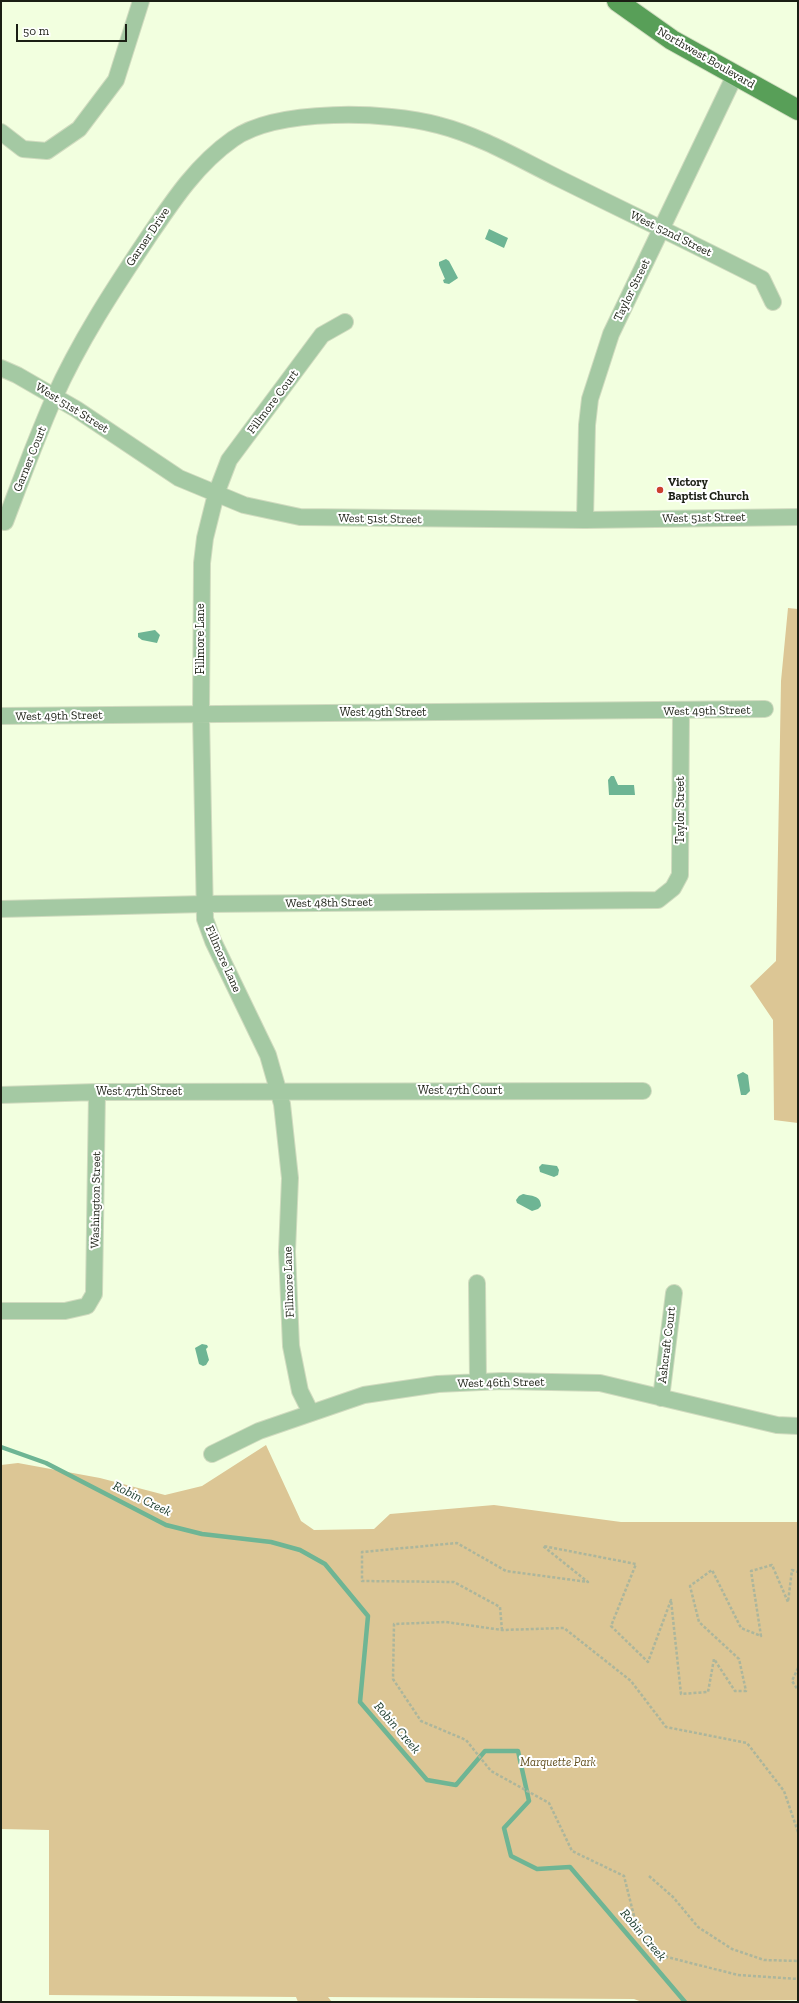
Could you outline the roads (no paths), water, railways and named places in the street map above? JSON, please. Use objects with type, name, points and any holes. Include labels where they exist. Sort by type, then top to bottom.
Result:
[{"type":"main road","name":"Northwest Boulevard","points":[[617,1],[672,40],[798,110]]},
{"type":"street","points":[[1,132],[23,149],[47,151],[78,129],[116,80],[141,1]]},
{"type":"street","name":"Taylor Street","points":[[584,520],[587,425],[590,399],[612,334],[735,75]]},
{"type":"street","name":"Garner Drive","points":[[55,397],[91,326],[117,284],[184,185],[209,159],[234,137],[265,124],[312,116],[360,115],[401,118],[439,125],[490,144],[557,178]]},
{"type":"street","name":"West 52nd Street","points":[[557,178],[762,278],[773,302]]},
{"type":"street","name":"Fillmore Court","points":[[216,494],[229,460],[322,336],[345,322]]},
{"type":"street","name":"West 51st Street","points":[[1,368],[17,375],[76,409],[179,478],[244,505],[300,517],[584,520],[798,517]]},
{"type":"street","name":"Garner Court","points":[[5,522],[55,397]]},
{"type":"street","name":"Fillmore Lane","points":[[216,494],[205,538],[202,563],[201,714],[205,919],[213,941],[268,1055],[282,1104],[290,1178],[287,1252],[291,1346],[300,1391],[311,1413]]},
{"type":"street","name":"West 49th Street","points":[[1,716],[681,711],[765,709]]},
{"type":"street","name":"Taylor Street","points":[[658,900],[673,888],[680,875],[681,711]]},
{"type":"street","name":"West 48th Street","points":[[1,909],[205,904],[658,900]]},
{"type":"street","name":"West 47th Court","points":[[278,1091],[643,1091]]},
{"type":"street","name":"West 47th Street","points":[[1,1095],[97,1092],[278,1091]]},
{"type":"street","name":"Washington Street","points":[[1,1310],[65,1310],[87,1306],[94,1294],[97,1092]]},
{"type":"street","points":[[477,1283],[478,1382]]},
{"type":"street","name":"Ashcraft Court","points":[[661,1398],[674,1293]]},
{"type":"street","name":"West 46th Street","points":[[212,1454],[259,1431],[364,1395],[438,1384],[478,1382],[600,1383],[777,1425],[798,1426]]},
{"type":"waterway","name":"Robin Creek","points":[[1,1447],[46,1463],[166,1525],[202,1534],[271,1542],[300,1550],[325,1564],[368,1616],[360,1702],[427,1780],[456,1785],[485,1751],[518,1751],[529,1801],[504,1828],[511,1856],[537,1869],[570,1867],[685,2002]]},
{"type":"place","name":"Victory Baptist Church","points":[[660,490]]},
{"type":"park label","name":"Marquette Park","points":[[558,1763]]}]
